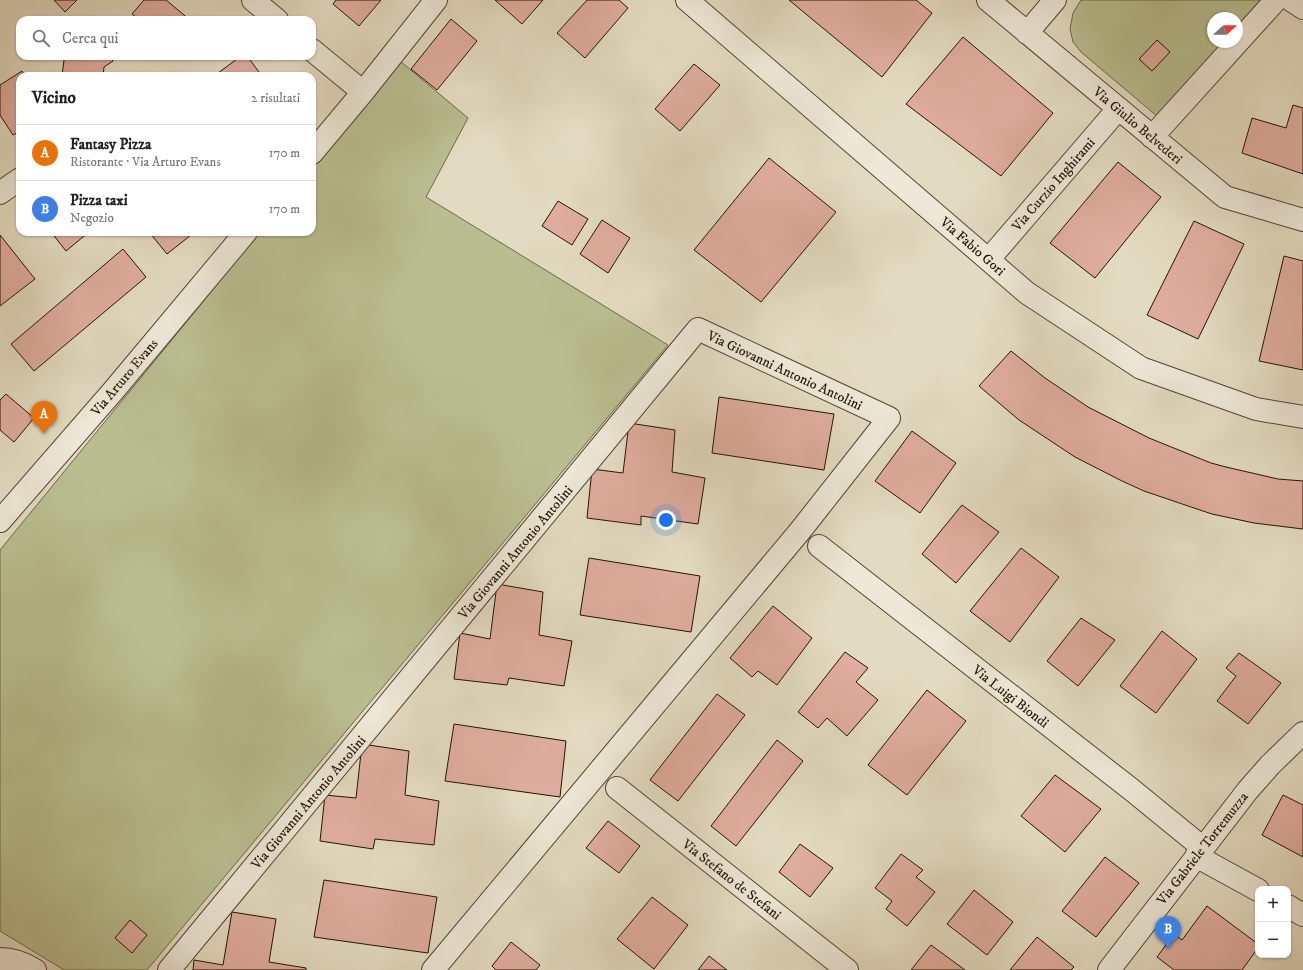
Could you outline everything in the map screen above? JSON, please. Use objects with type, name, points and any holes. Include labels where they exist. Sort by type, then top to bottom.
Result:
[{"type":"street","points":[[253,0],[272,16]]},
{"type":"street","points":[[316,148],[436,0]]},
{"type":"street","name":"Via Fabio Gori","points":[[688,0],[1028,293],[1141,368],[1256,409],[1303,417]]},
{"type":"street","name":"Via Giulio Belvederi","points":[[988,0],[1225,198],[1303,220]]},
{"type":"street","points":[[1027,33],[1055,0]]},
{"type":"street","points":[[1152,137],[1276,0]]},
{"type":"street","points":[[1291,0],[1303,8]]},
{"type":"street","points":[[316,53],[363,92]]},
{"type":"street","name":"Via Curzio Inghirami","points":[[988,259],[1118,109]]},
{"type":"street","points":[[0,193],[16,182]]},
{"type":"street","name":"Via Arturo Evans","points":[[0,521],[108,396],[243,236]]},
{"type":"street","name":"Via Giovanni Antonio Antolini","points":[[169,970],[698,329],[889,418],[800,532],[433,970]]},
{"type":"street","name":"Via Luigi Biondi","points":[[819,546],[1132,790],[1199,852],[1255,888]]},
{"type":"street","name":"Via Gabriele Torremuzza","points":[[1109,970],[1260,775],[1303,733]]},
{"type":"street","name":"Via Stefano de Stefani","points":[[617,788],[847,970]]},
{"type":"street","points":[[1291,908],[1303,915]]},
{"type":"street","points":[[0,959],[8,959],[19,962],[34,970]]},
{"type":"green space","points":[[1081,0],[1264,0],[1243,23],[1243,12],[1207,12],[1207,48],[1221,48],[1158,117],[1081,52],[1073,42],[1070,29],[1073,13]]},
{"type":"green space","points":[[400,61],[468,118],[426,197],[668,345],[147,970],[64,970],[0,931],[0,550],[257,236],[316,236],[316,163]]},
{"type":"building","points":[[54,0],[77,0],[65,12]]},
{"type":"building","points":[[144,0],[166,0],[185,16],[135,16],[132,14]]},
{"type":"building","points":[[336,0],[381,0],[359,26],[333,4]]},
{"type":"building","points":[[495,0],[543,0],[522,24]]},
{"type":"building","points":[[587,0],[619,0],[628,8],[585,58],[557,33]]},
{"type":"building","points":[[789,0],[916,0],[932,13],[882,77]]},
{"type":"building","points":[[451,19],[477,41],[437,90],[411,69]]},
{"type":"building","points":[[963,37],[1053,113],[1001,176],[906,104]]},
{"type":"building","points":[[1157,40],[1170,52],[1152,71],[1139,59]]},
{"type":"building","points":[[64,60],[113,61],[104,67],[103,72],[62,72]]},
{"type":"building","points":[[236,60],[250,60],[259,72],[219,72]]},
{"type":"building","points":[[694,64],[720,85],[680,131],[655,109]]},
{"type":"building","points":[[16,75],[16,133],[13,135],[0,115],[0,85]]},
{"type":"building","points":[[1293,105],[1303,108],[1303,174],[1242,153],[1252,118],[1286,128]]},
{"type":"building","points":[[769,158],[836,212],[761,302],[694,250]]},
{"type":"building","points":[[1118,162],[1161,197],[1095,278],[1050,243]]},
{"type":"building","points":[[558,201],[588,219],[572,245],[542,226]]},
{"type":"building","points":[[602,220],[630,238],[608,273],[580,254]]},
{"type":"building","points":[[1194,221],[1244,244],[1198,339],[1147,315]]},
{"type":"building","points":[[0,235],[35,279],[0,306]]},
{"type":"building","points":[[54,236],[84,236],[66,251]]},
{"type":"building","points":[[152,236],[190,236],[167,254]]},
{"type":"building","points":[[123,249],[146,277],[34,371],[11,344]]},
{"type":"building","points":[[1284,256],[1303,261],[1303,370],[1259,361]]},
{"type":"building","points":[[1011,351],[1045,378],[1088,407],[1149,438],[1211,463],[1278,479],[1303,481],[1303,529],[1254,523],[1212,514],[1144,491],[1075,457],[1019,420],[979,386]]},
{"type":"building","points":[[6,394],[34,418],[14,442],[0,430],[0,400]]},
{"type":"building","points":[[719,397],[834,414],[824,470],[712,453]]},
{"type":"building","points":[[629,423],[675,430],[672,472],[705,478],[698,524],[641,516],[641,525],[587,518],[592,469],[623,473]]},
{"type":"building","points":[[912,431],[956,463],[920,513],[875,481]]},
{"type":"building","points":[[962,505],[999,532],[956,583],[922,554]]},
{"type":"building","points":[[1021,548],[1059,577],[1010,642],[970,611]]},
{"type":"building","points":[[589,558],[700,576],[691,632],[580,615]]},
{"type":"building","points":[[497,584],[543,592],[539,635],[572,641],[564,686],[509,678],[507,685],[454,679],[460,633],[490,639]]},
{"type":"building","points":[[773,606],[812,638],[777,685],[758,671],[752,677],[730,658]]},
{"type":"building","points":[[1081,618],[1115,640],[1078,686],[1047,661]]},
{"type":"building","points":[[1162,631],[1197,659],[1156,713],[1120,686]]},
{"type":"building","points":[[845,652],[868,668],[856,682],[878,700],[847,736],[827,718],[818,728],[798,712]]},
{"type":"building","points":[[1239,653],[1281,683],[1248,724],[1217,701],[1236,676],[1226,668]]},
{"type":"building","points":[[927,690],[966,721],[907,795],[868,765]]},
{"type":"building","points":[[717,694],[745,715],[678,801],[650,780]]},
{"type":"building","points":[[454,724],[566,741],[560,797],[445,781]]},
{"type":"building","points":[[777,740],[803,761],[736,846],[711,826]]},
{"type":"building","points":[[362,744],[409,751],[405,795],[439,801],[434,845],[375,839],[373,849],[320,841],[325,795],[356,798]]},
{"type":"building","points":[[1055,775],[1101,809],[1065,852],[1021,816]]},
{"type":"building","points":[[1283,795],[1303,805],[1303,857],[1262,835]]},
{"type":"building","points":[[608,821],[640,846],[619,873],[586,848]]},
{"type":"building","points":[[800,844],[833,868],[810,897],[779,872]]},
{"type":"building","points":[[901,854],[923,870],[916,877],[935,892],[907,926],[886,909],[892,901],[875,888]]},
{"type":"building","points":[[1105,857],[1139,883],[1096,937],[1062,911]]},
{"type":"building","points":[[324,880],[437,897],[428,953],[314,937]]},
{"type":"building","points":[[974,890],[1013,922],[987,955],[947,924]]},
{"type":"building","points":[[652,897],[688,925],[654,969],[617,939]]},
{"type":"building","points":[[1207,906],[1255,942],[1255,952],[1242,970],[1174,970],[1157,957],[1174,934],[1182,940]]},
{"type":"building","points":[[232,912],[276,919],[269,962],[306,968],[306,970],[193,970],[194,960],[223,965]]},
{"type":"building","points":[[130,920],[147,935],[132,953],[115,938]]},
{"type":"building","points":[[1037,937],[1074,967],[1071,970],[1010,970]]},
{"type":"building","points":[[511,942],[540,965],[536,970],[496,970],[492,966]]},
{"type":"building","points":[[931,945],[965,970],[911,970]]},
{"type":"building","points":[[709,956],[727,970],[698,970]]},
{"type":"place","name":"Fantasy Pizza","points":[[44,434]]},
{"type":"place","name":"Pizza taxi","points":[[1168,949]]}]
